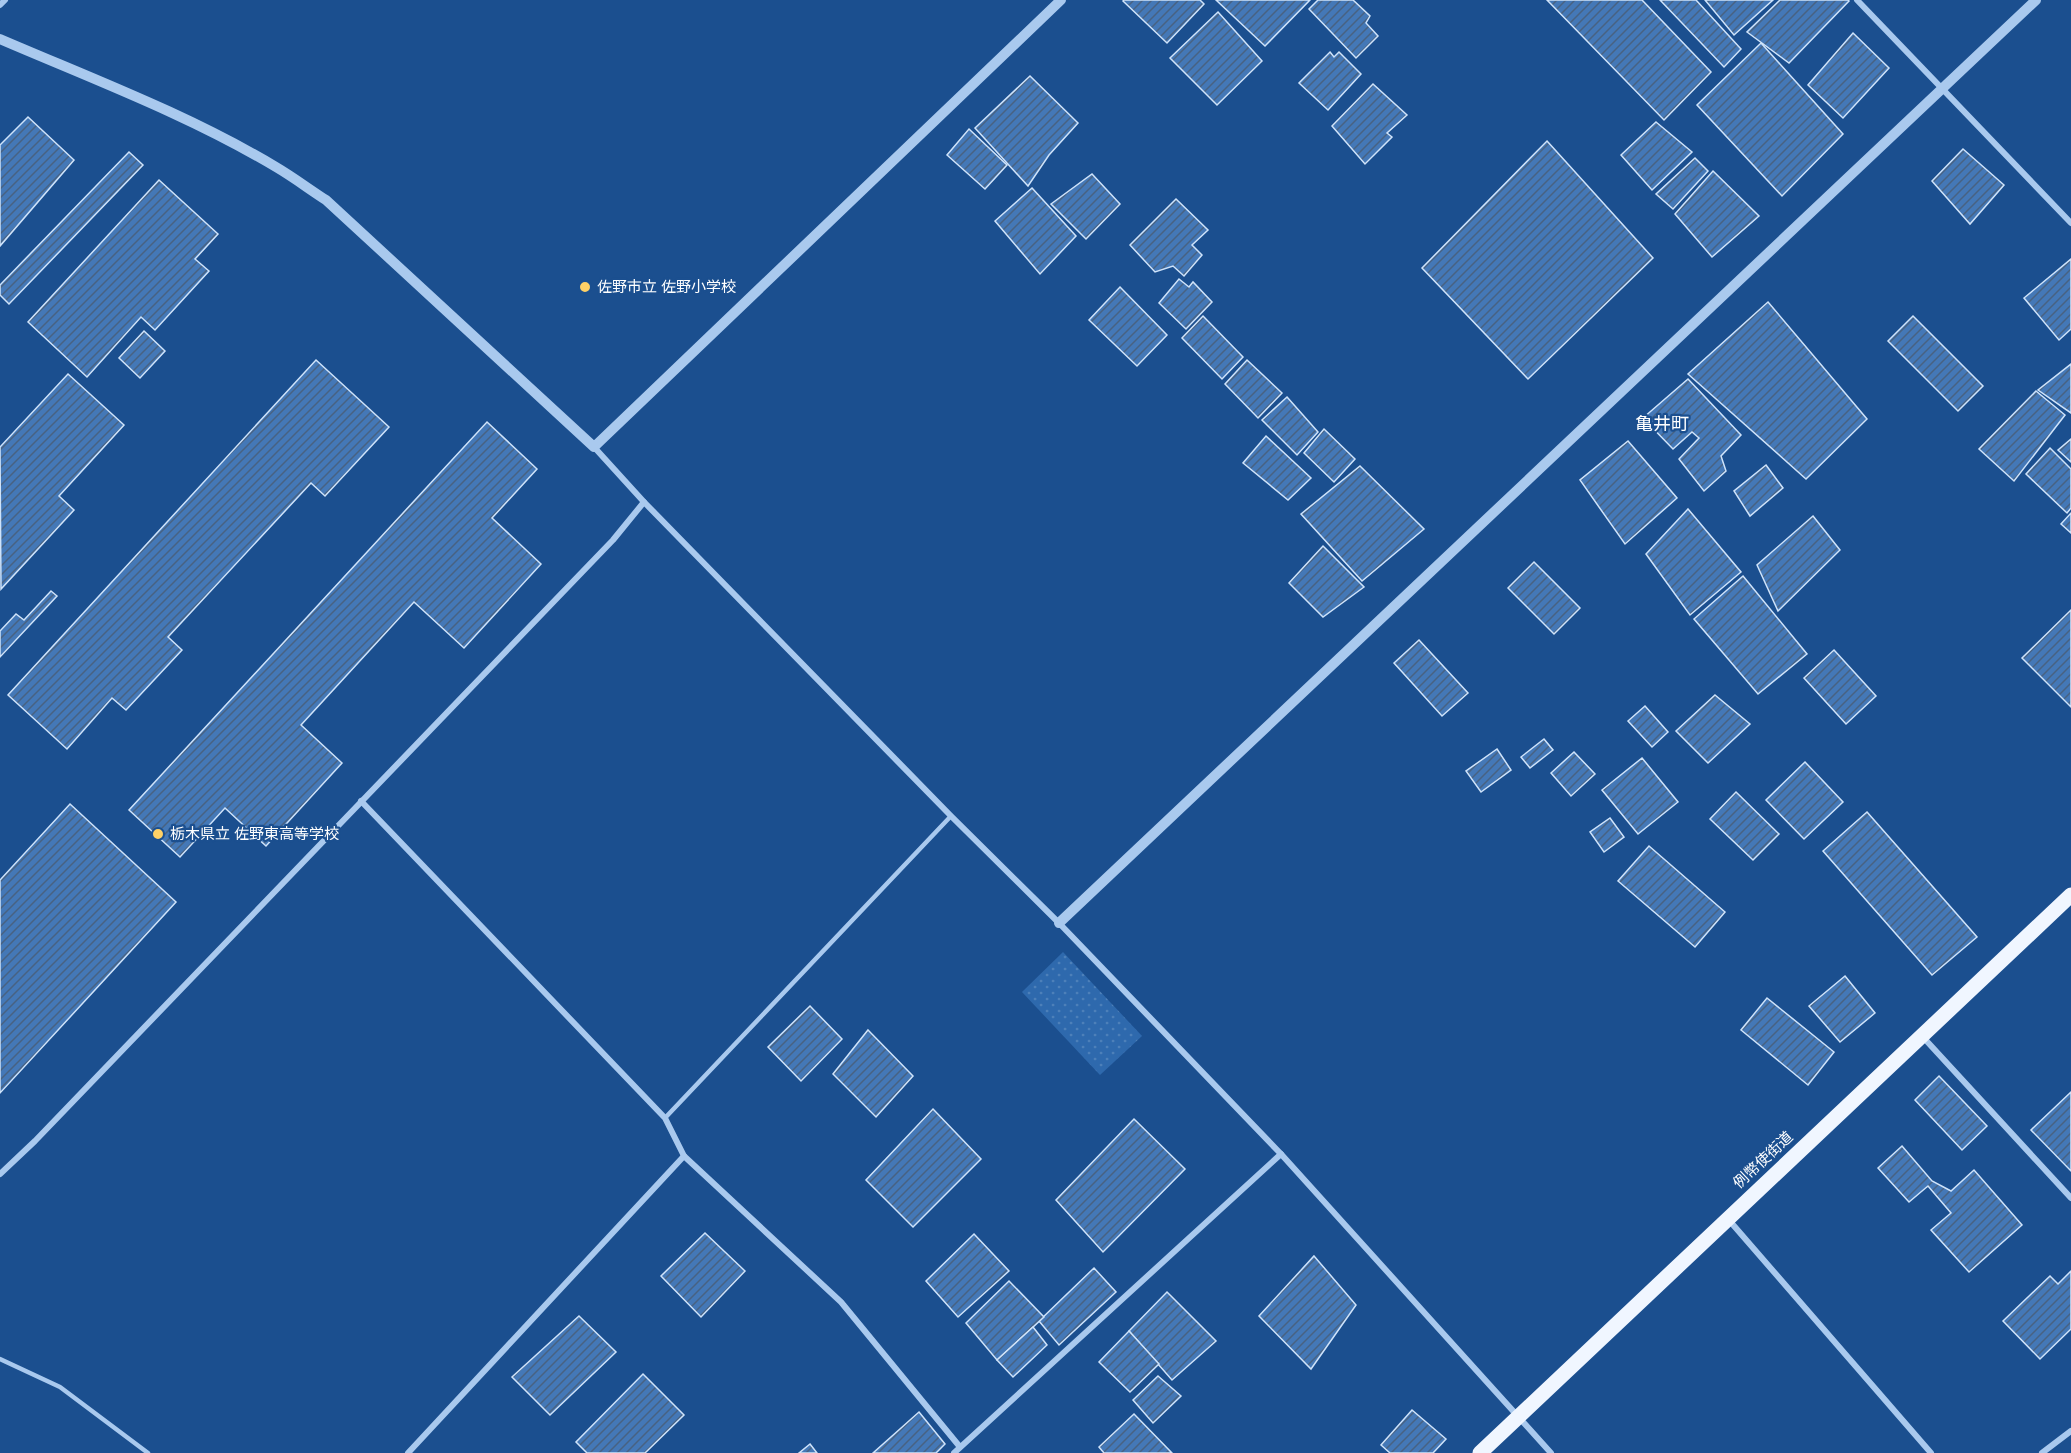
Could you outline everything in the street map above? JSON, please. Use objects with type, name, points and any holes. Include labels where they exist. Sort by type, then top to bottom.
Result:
[{"type":"main road","name":"例幣使街道","points":[[1480,1453],[2071,895]]},
{"type":"street","points":[[0,5],[5,0]]},
{"type":"street","points":[[594,447],[1061,0]]},
{"type":"street","points":[[1857,0],[2071,224]]},
{"type":"street","points":[[1059,923],[2036,0]]},
{"type":"street","points":[[0,39],[236,144],[278,168],[334,208],[594,447],[644,502],[1059,923],[1281,1154],[1551,1453]]},
{"type":"street","points":[[0,1174],[35,1141],[613,540],[644,502]]},
{"type":"street","points":[[361,801],[665,1118],[684,1156],[841,1302],[960,1447]]},
{"type":"street","points":[[1922,1035],[2071,1197]]},
{"type":"street","points":[[954,1453],[1281,1154]]},
{"type":"street","points":[[408,1453],[684,1156]]},
{"type":"street","points":[[1727,1218],[1931,1453]]},
{"type":"street","points":[[2042,1453],[2071,1431]]},
{"type":"lane","points":[[665,1118],[951,816]]},
{"type":"lane","points":[[0,1359],[60,1387],[148,1453]]},
{"type":"shaded area","points":[[1063,952],[1142,1036],[1100,1075],[1022,992]]},
{"type":"building","points":[[1124,0],[1200,0],[1204,4],[1167,43]]},
{"type":"building","points":[[1216,0],[1310,0],[1265,46]]},
{"type":"building","points":[[1318,0],[1353,0],[1370,16],[1366,23],[1378,36],[1356,58],[1309,9]]},
{"type":"building","points":[[1547,0],[1642,0],[1711,72],[1664,120]]},
{"type":"building","points":[[1660,0],[1696,0],[1741,49],[1724,67]]},
{"type":"building","points":[[1705,0],[1773,0],[1734,35]]},
{"type":"building","points":[[1780,0],[1849,1],[1789,63],[1747,32]]},
{"type":"building","points":[[1218,12],[1262,61],[1217,105],[1170,58]]},
{"type":"building","points":[[1853,33],[1889,68],[1843,118],[1808,85]]},
{"type":"building","points":[[1761,43],[1843,134],[1782,196],[1697,105]]},
{"type":"building","points":[[1330,52],[1334,57],[1339,52],[1361,74],[1328,110],[1299,83]]},
{"type":"building","points":[[1030,76],[1078,123],[1049,155],[1028,186],[975,128]]},
{"type":"building","points":[[1373,84],[1407,115],[1387,133],[1392,137],[1365,164],[1332,126]]},
{"type":"building","points":[[28,117],[74,160],[0,246],[0,145]]},
{"type":"building","points":[[1656,122],[1692,152],[1652,190],[1621,155]]},
{"type":"building","points":[[969,129],[1007,165],[985,189],[947,155]]},
{"type":"building","points":[[1547,141],[1653,258],[1528,379],[1422,268]]},
{"type":"building","points":[[1963,149],[2004,185],[1970,224],[1932,181]]},
{"type":"building","points":[[129,152],[143,165],[9,304],[0,295],[0,285]]},
{"type":"building","points":[[1695,158],[1708,171],[1673,209],[1656,194]]},
{"type":"building","points":[[1713,171],[1759,216],[1712,257],[1675,214]]},
{"type":"building","points":[[1092,174],[1120,204],[1086,239],[1051,204]]},
{"type":"building","points":[[159,180],[218,234],[195,259],[209,271],[155,330],[141,317],[87,377],[28,322]]},
{"type":"building","points":[[1032,188],[1076,236],[1040,274],[995,221]]},
{"type":"building","points":[[1176,199],[1208,230],[1192,245],[1202,255],[1184,276],[1173,266],[1155,272],[1130,245]]},
{"type":"building","points":[[2071,259],[2071,329],[2059,340],[2024,298]]},
{"type":"building","points":[[1179,279],[1189,287],[1193,282],[1212,302],[1186,329],[1159,303]]},
{"type":"building","points":[[1120,287],[1167,335],[1137,366],[1089,320]]},
{"type":"building","points":[[1768,302],[1867,419],[1806,479],[1688,374]]},
{"type":"building","points":[[1203,316],[1243,357],[1222,379],[1182,338]]},
{"type":"building","points":[[1913,316],[1983,386],[1958,411],[1888,341]]},
{"type":"building","points":[[144,331],[165,351],[140,378],[119,358]]},
{"type":"building","points":[[316,360],[389,427],[325,496],[311,483],[168,637],[182,650],[126,710],[112,698],[67,749],[8,695]]},
{"type":"building","points":[[1247,360],[1282,393],[1258,418],[1225,384]]},
{"type":"building","points":[[2071,364],[2071,413],[2038,390]]},
{"type":"building","points":[[68,374],[124,425],[59,496],[74,510],[1,589],[0,447]]},
{"type":"building","points":[[1688,379],[1741,435],[1721,456],[1726,471],[1704,491],[1679,459],[1699,438],[1692,432],[1673,449],[1643,418]]},
{"type":"building","points":[[2036,391],[2065,415],[2014,481],[1979,449]]},
{"type":"building","points":[[1287,397],[1318,432],[1297,455],[1262,420]]},
{"type":"building","points":[[487,422],[537,469],[492,518],[541,564],[464,648],[414,602],[301,725],[342,763],[266,846],[225,808],[180,857],[129,810]]},
{"type":"building","points":[[1324,429],[1355,459],[1334,482],[1304,453]]},
{"type":"building","points":[[1266,436],[1311,478],[1288,500],[1243,463]]},
{"type":"building","points":[[2071,439],[2071,462],[2058,450]]},
{"type":"building","points":[[1628,441],[1677,498],[1625,544],[1580,480]]},
{"type":"building","points":[[2050,448],[2071,469],[2071,508],[2067,513],[2026,474]]},
{"type":"building","points":[[1766,465],[1783,488],[1750,516],[1734,491]]},
{"type":"building","points":[[1360,466],[1424,529],[1362,581],[1301,514]]},
{"type":"building","points":[[1688,509],[1741,572],[1690,615],[1646,554]]},
{"type":"building","points":[[2071,513],[2071,533],[2061,524]]},
{"type":"building","points":[[1813,516],[1840,550],[1778,611],[1757,565]]},
{"type":"building","points":[[1323,546],[1364,587],[1323,617],[1289,583]]},
{"type":"building","points":[[1534,562],[1580,608],[1554,634],[1508,588]]},
{"type":"building","points":[[1743,576],[1807,654],[1758,694],[1694,619]]},
{"type":"building","points":[[51,591],[57,596],[0,657],[0,631],[16,614],[24,620]]},
{"type":"building","points":[[2071,610],[2071,707],[2022,658]]},
{"type":"building","points":[[1419,640],[1468,693],[1442,716],[1394,663]]},
{"type":"building","points":[[1834,650],[1876,696],[1846,724],[1804,678]]},
{"type":"building","points":[[1715,695],[1750,724],[1708,763],[1676,731]]},
{"type":"building","points":[[1645,706],[1668,732],[1652,747],[1628,721]]},
{"type":"building","points":[[1544,739],[1553,750],[1530,768],[1521,757]]},
{"type":"building","points":[[1497,749],[1511,770],[1481,792],[1466,771]]},
{"type":"building","points":[[1574,752],[1595,774],[1571,796],[1551,773]]},
{"type":"building","points":[[1642,758],[1678,802],[1638,834],[1602,790]]},
{"type":"building","points":[[1805,762],[1843,802],[1804,839],[1766,800]]},
{"type":"building","points":[[1736,792],[1779,834],[1753,860],[1710,819]]},
{"type":"building","points":[[70,804],[176,902],[0,1093],[0,880]]},
{"type":"building","points":[[1867,812],[1977,937],[1932,975],[1823,851]]},
{"type":"building","points":[[1610,818],[1624,837],[1604,852],[1590,832]]},
{"type":"building","points":[[1649,846],[1725,912],[1695,947],[1618,881]]},
{"type":"building","points":[[1845,976],[1875,1013],[1840,1042],[1809,1006]]},
{"type":"building","points":[[1767,998],[1834,1052],[1808,1085],[1741,1030]]},
{"type":"building","points":[[810,1006],[842,1039],[801,1081],[768,1047]]},
{"type":"building","points":[[868,1030],[913,1076],[876,1117],[833,1074]]},
{"type":"building","points":[[1939,1076],[1987,1126],[1962,1150],[1915,1100]]},
{"type":"building","points":[[2071,1092],[2071,1171],[2031,1130]]},
{"type":"building","points":[[933,1109],[981,1159],[913,1227],[866,1180]]},
{"type":"building","points":[[1134,1119],[1185,1169],[1103,1252],[1056,1200]]},
{"type":"building","points":[[1902,1146],[1932,1181],[1951,1191],[1974,1170],[2022,1225],[1969,1272],[1931,1230],[1951,1213],[1928,1186],[1909,1202],[1878,1168]]},
{"type":"building","points":[[705,1233],[745,1271],[701,1317],[661,1276]]},
{"type":"building","points":[[974,1234],[1009,1271],[958,1317],[926,1281]]},
{"type":"building","points":[[1314,1256],[1356,1305],[1311,1369],[1259,1316]]},
{"type":"building","points":[[1094,1268],[1116,1292],[1059,1345],[1039,1321]]},
{"type":"building","points":[[2071,1271],[2071,1329],[2040,1359],[2003,1321],[2050,1276],[2058,1284]]},
{"type":"building","points":[[1009,1281],[1044,1317],[997,1360],[966,1323]]},
{"type":"building","points":[[1167,1292],[1216,1341],[1172,1380],[1129,1331]]},
{"type":"building","points":[[579,1316],[616,1352],[550,1415],[512,1377]]},
{"type":"building","points":[[1033,1327],[1047,1345],[1013,1377],[997,1360]]},
{"type":"building","points":[[1129,1331],[1159,1364],[1130,1392],[1099,1362]]},
{"type":"building","points":[[643,1374],[684,1415],[645,1453],[587,1453],[576,1442]]},
{"type":"building","points":[[1158,1376],[1181,1396],[1153,1423],[1133,1400]]},
{"type":"building","points":[[1412,1410],[1446,1439],[1433,1453],[1390,1453],[1381,1445]]},
{"type":"building","points":[[919,1412],[945,1444],[936,1453],[873,1453]]},
{"type":"building","points":[[1134,1414],[1172,1453],[1104,1453],[1099,1447]]},
{"type":"building","points":[[810,1444],[817,1453],[799,1453]]},
{"type":"place","name":"佐野市立 佐野小学校","points":[[585,287]]},
{"type":"place","name":"栃木県立 佐野東高等学校","points":[[158,834]]},
{"type":"district","name":"亀井町","points":[[1662,424]]}]
